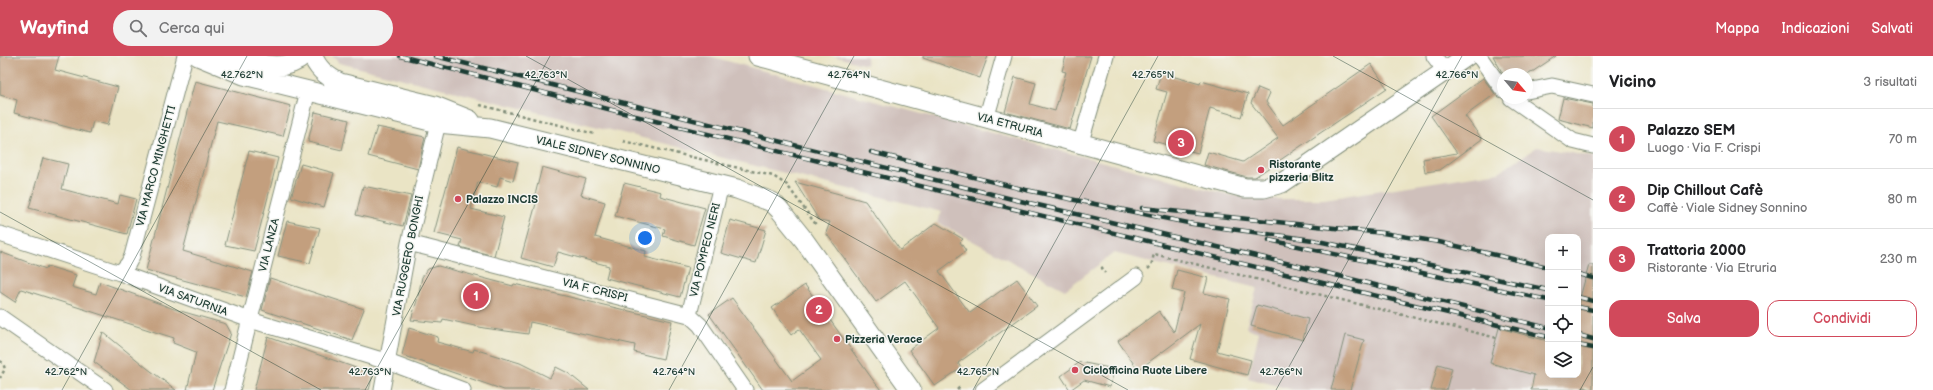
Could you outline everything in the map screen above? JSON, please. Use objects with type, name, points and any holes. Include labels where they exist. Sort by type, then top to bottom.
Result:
[{"type":"street","points":[[195,56],[226,56],[265,66],[289,64],[304,56]]},
{"type":"street","name":"VIALE SIDNEY SONNINO","points":[[195,56],[244,74],[438,122],[490,128],[721,185],[756,195],[772,202],[804,240],[910,390]]},
{"type":"street","name":"VIA MARCO MINGHETTI","points":[[120,273],[128,264],[132,256],[195,56]]},
{"type":"street","points":[[313,56],[316,65],[330,78],[340,83],[435,106],[490,128]]},
{"type":"street","name":"VIA ETRURIA","points":[[758,56],[1080,145],[1245,188],[1264,188],[1282,183],[1304,169],[1439,63],[1467,56]]},
{"type":"street","points":[[986,119],[1004,56]]},
{"type":"street","points":[[1080,145],[1106,56]]},
{"type":"street","points":[[1479,56],[1497,82]]},
{"type":"street","points":[[1533,90],[1552,86],[1593,95]]},
{"type":"street","name":"VIA LANZA","points":[[232,390],[306,99]]},
{"type":"street","points":[[1520,104],[1573,141],[1593,146]]},
{"type":"street","name":"VIA RUGGERO BONGHI","points":[[382,390],[409,244],[438,122]]},
{"type":"street","name":"VIA POMPEO NERI","points":[[689,315],[721,185]]},
{"type":"street","name":"VIA SATURNIA","points":[[0,234],[120,273],[250,320],[388,362],[463,390]]},
{"type":"street","name":"VIA F. CRISPI","points":[[409,244],[689,315]]},
{"type":"street","points":[[983,390],[1136,277]]},
{"type":"street","points":[[689,315],[700,325],[745,390]]},
{"type":"street","points":[[0,317],[105,390]]},
{"type":"path","points":[[479,104],[595,134]]},
{"type":"path","points":[[1152,262],[1154,254],[1497,338]]},
{"type":"path","points":[[1103,267],[1102,268],[1105,273]]},
{"type":"path","points":[[0,361],[3,363],[5,369],[0,378]]},
{"type":"path","points":[[957,390],[959,388],[960,390]]},
{"type":"shaded area","points":[[332,56],[709,56],[977,129],[1230,195],[1265,199],[1324,199],[1499,172],[1537,147],[1593,157],[1593,390],[1583,387],[1582,390],[1293,390],[1248,378],[1259,332],[1246,328],[1257,288],[1114,253],[1065,290],[937,222],[942,212],[339,63]]},
{"type":"shaded area","points":[[833,56],[867,56],[866,65]]},
{"type":"building","points":[[0,56],[59,56],[55,70],[118,87],[108,125],[93,121],[90,133],[14,113],[17,100],[0,95]]},
{"type":"building","points":[[923,56],[988,56],[980,78],[923,58]]},
{"type":"building","points":[[1066,56],[1091,56],[1070,129],[1005,112],[1015,77],[1036,83],[1030,104],[1055,111],[1066,72],[1062,71]]},
{"type":"building","points":[[1493,56],[1556,56],[1533,71],[1533,68],[1500,68]]},
{"type":"building","points":[[1371,64],[1387,88],[1255,177],[1247,177],[1204,165],[1208,152],[1243,162],[1278,138],[1251,103],[1258,88],[1270,93],[1266,102],[1283,125]]},
{"type":"building","points":[[1161,73],[1200,84],[1201,81],[1248,94],[1241,117],[1210,108],[1198,153],[1153,141],[1167,92],[1156,89]]},
{"type":"building","points":[[1483,78],[1495,94],[1465,116],[1482,139],[1440,170],[1425,172],[1423,159],[1457,153],[1431,116]]},
{"type":"building","points":[[195,81],[291,106],[283,136],[217,121],[183,251],[253,272],[246,297],[146,270]]},
{"type":"building","points":[[1563,98],[1593,104],[1593,128],[1558,119]]},
{"type":"building","points":[[315,112],[349,120],[342,150],[308,142]]},
{"type":"building","points":[[377,127],[425,137],[418,169],[368,156]]},
{"type":"building","name":"Palazzo INCIS","points":[[457,147],[518,162],[513,181],[500,177],[497,187],[478,182],[471,209],[504,217],[494,256],[460,247],[462,240],[434,233]]},
{"type":"building","points":[[249,151],[278,158],[254,251],[225,245]]},
{"type":"building","points":[[43,158],[68,164],[62,189],[118,204],[120,195],[136,199],[127,234],[29,208]]},
{"type":"building","points":[[301,164],[334,173],[324,207],[291,197]]},
{"type":"building","points":[[542,167],[586,179],[581,195],[605,202],[595,237],[646,251],[645,257],[688,268],[680,297],[606,278],[609,266],[558,252],[553,267],[521,258],[537,200],[534,199]]},
{"type":"building","points":[[795,182],[865,201],[900,250],[936,223],[963,239],[960,242],[966,251],[939,271],[970,313],[1017,279],[1037,306],[958,363],[961,368],[935,386],[909,350],[939,328],[905,281],[876,302],[826,233],[830,222],[819,220]]},
{"type":"building","points":[[624,183],[661,192],[660,196],[705,208],[694,245],[663,236],[665,229],[615,216]]},
{"type":"building","points":[[363,186],[411,196],[403,226],[356,215]]},
{"type":"building","points":[[730,220],[766,230],[756,263],[721,253]]},
{"type":"building","points":[[287,221],[320,228],[310,263],[278,256]]},
{"type":"building","points":[[0,252],[46,269],[47,266],[76,275],[72,287],[96,294],[100,282],[177,310],[226,324],[231,333],[212,390],[187,390],[196,352],[173,343],[174,338],[21,289],[15,302],[0,292]]},
{"type":"building","points":[[1589,265],[1593,265],[1593,390],[1583,387],[1583,390],[1531,390],[1534,375],[1490,363],[1499,328],[1545,340],[1545,378],[1581,378],[1581,294]]},
{"type":"building","points":[[438,266],[513,286],[514,284],[672,321],[663,359],[634,352],[635,345],[530,322],[528,334],[484,328],[443,319],[442,323],[411,320],[422,277],[428,269]]},
{"type":"building","points":[[1177,270],[1208,278],[1204,293],[1230,299],[1217,351],[1251,360],[1247,375],[1190,359],[1200,324],[1138,370],[1118,341],[1159,311],[1174,332],[1184,293],[1172,290]]},
{"type":"building","points":[[270,278],[364,309],[352,340],[262,310]]},
{"type":"building","points":[[805,285],[881,390],[763,390],[709,314],[732,298],[792,381],[821,360],[799,329],[791,335],[772,308]]},
{"type":"building","points":[[1257,305],[1308,319],[1303,340],[1251,326]]},
{"type":"building","points":[[409,328],[438,337],[437,342],[473,352],[474,349],[520,363],[550,378],[556,367],[568,373],[589,390],[504,390],[402,355]]},
{"type":"building","points":[[103,332],[176,390],[132,390],[94,362]]},
{"type":"building","points":[[1345,335],[1364,340],[1350,390],[1331,390]]},
{"type":"building","points":[[268,337],[373,374],[369,390],[254,390]]},
{"type":"building","points":[[1080,362],[1114,369],[1110,387],[1084,380],[1070,390],[1061,376]]},
{"type":"building","points":[[1438,364],[1452,368],[1446,390],[1431,390]]},
{"type":"railway","points":[[400,56],[667,124],[1010,208],[1545,336]]},
{"type":"railway","points":[[435,56],[1012,199],[1303,267],[1545,327]]},
{"type":"railway","points":[[871,152],[1026,190],[1193,224],[1313,240],[1545,289]]},
{"type":"railway","points":[[1142,208],[1383,233],[1439,242],[1545,266]]},
{"type":"railway","points":[[1269,240],[1545,299]]},
{"type":"railway","points":[[1581,275],[1593,278]]},
{"type":"railway","points":[[1581,298],[1593,301]]},
{"type":"railway","points":[[1581,308],[1593,310]]},
{"type":"railway","points":[[1581,336],[1593,339]]},
{"type":"railway","points":[[1581,346],[1593,348]]},
{"type":"place","name":"Trattoria 2000","points":[[1181,143]]},
{"type":"place","name":"Ristorante pizzeria Blitz","points":[[1261,170]]},
{"type":"place","name":"Palazzo INCIS","points":[[458,199]]},
{"type":"place","name":"Palazzo SEM","points":[[476,296]]},
{"type":"place","name":"Dip Chillout Cafè","points":[[819,310]]},
{"type":"place","name":"Pizzeria Verace","points":[[837,339]]},
{"type":"place","name":"Ciclofficina Ruote Libere","points":[[1075,370]]}]
